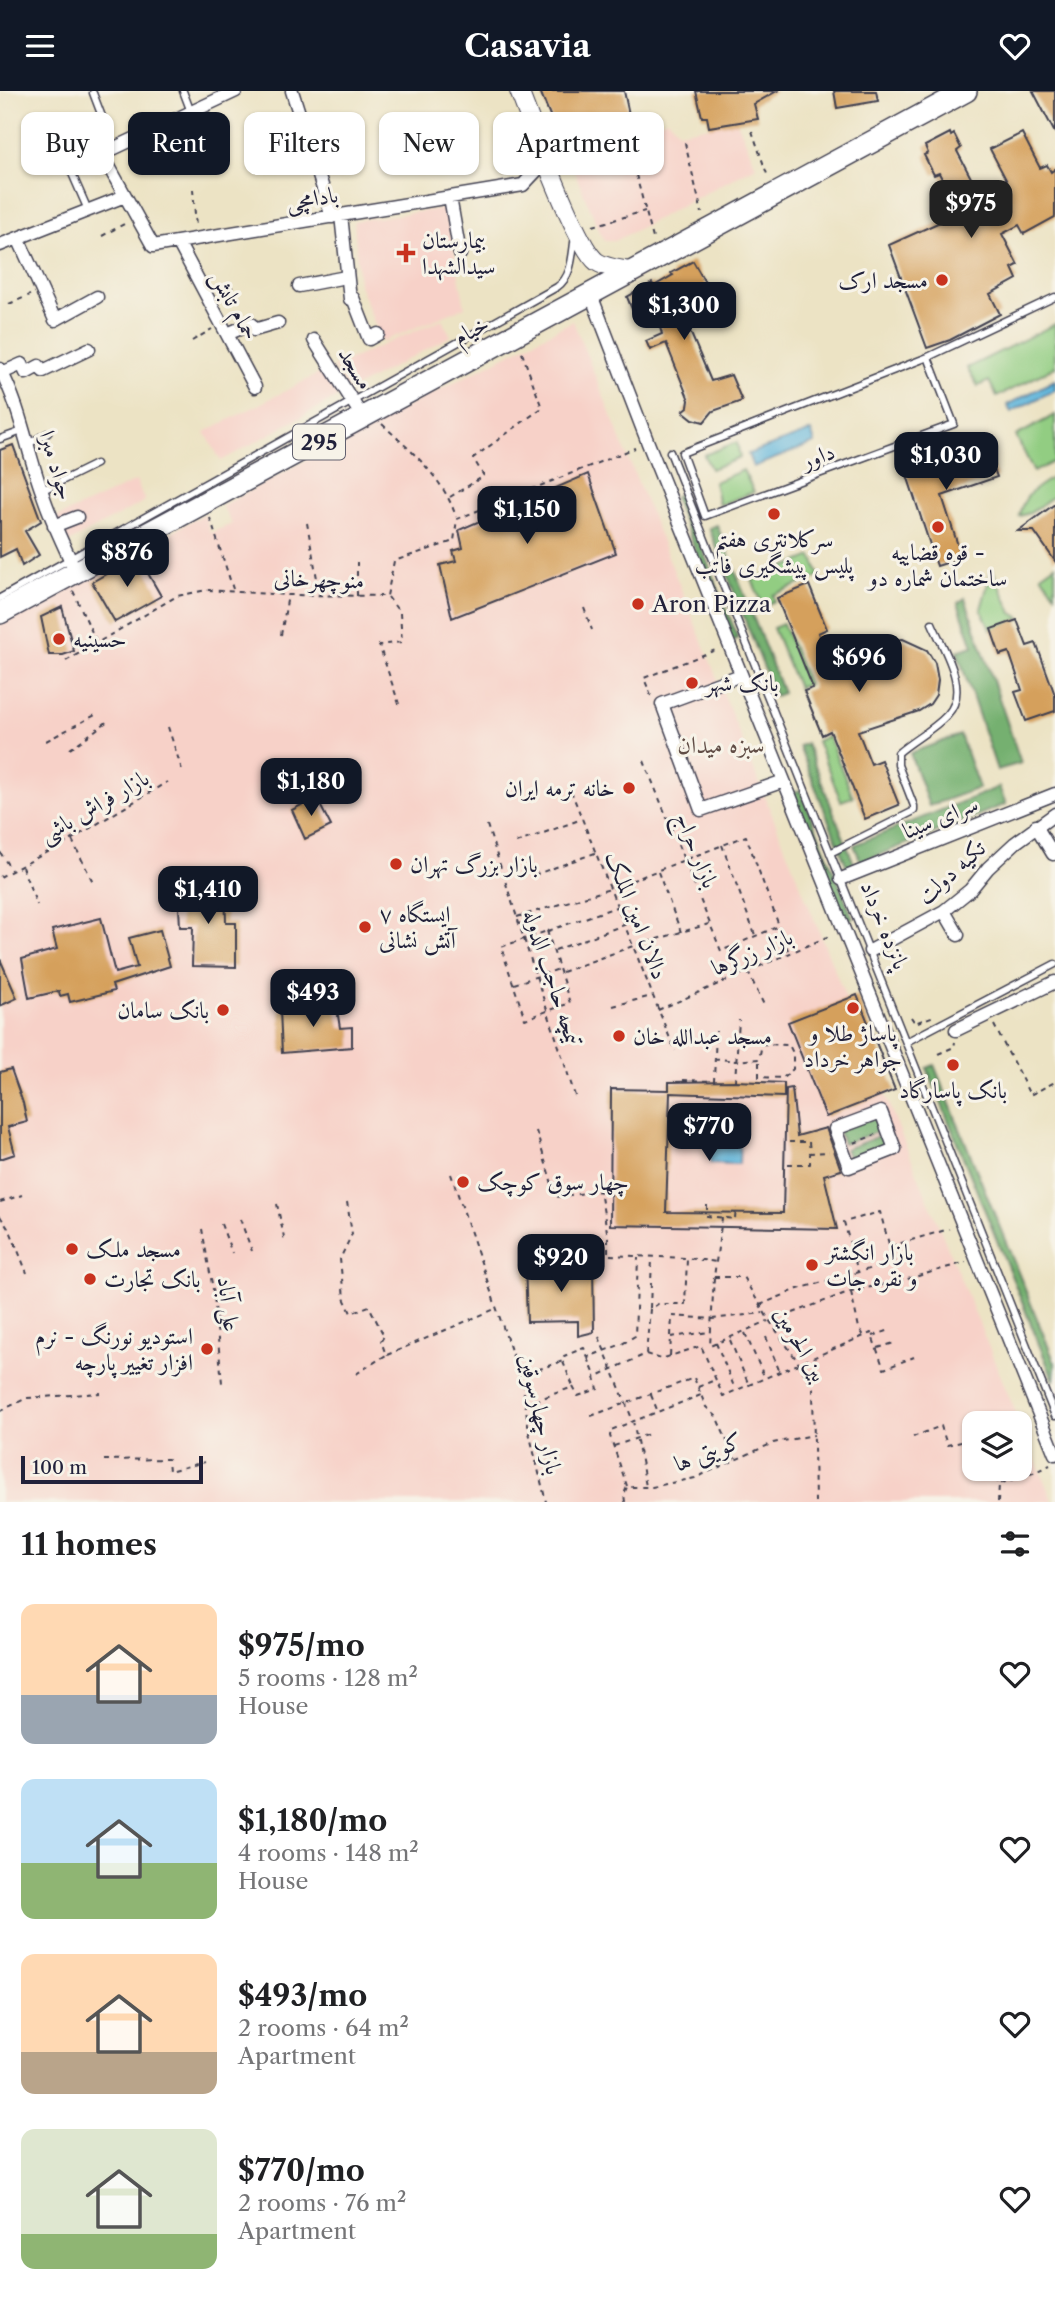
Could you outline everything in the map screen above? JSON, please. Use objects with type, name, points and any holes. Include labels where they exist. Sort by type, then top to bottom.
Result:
[{"type":"main road","points":[[519,91],[527,112]]},
{"type":"main road","name":"خیام","points":[[0,613],[71,570],[206,503],[362,411],[516,336],[966,91]]},
{"type":"main road","points":[[553,175],[576,231],[590,255],[596,261],[632,272]]},
{"type":"street","points":[[192,112],[236,91]]},
{"type":"street","points":[[292,91],[337,216],[350,282],[350,299],[353,298],[373,336]]},
{"type":"street","points":[[114,148],[128,142]]},
{"type":"street","points":[[114,175],[137,218]]},
{"type":"street","name":"بادامچی","points":[[137,218],[153,246],[523,185],[532,175]]},
{"type":"street","points":[[0,244],[125,196]]},
{"type":"street","points":[[450,197],[460,254]]},
{"type":"street","points":[[18,238],[55,320],[97,297]]},
{"type":"street","name":"حمام تابش","points":[[178,242],[255,387]]},
{"type":"street","points":[[299,286],[350,282]]},
{"type":"street","points":[[591,295],[1055,1454]]},
{"type":"street","points":[[224,329],[251,324],[254,330],[278,323]]},
{"type":"street","name":"مسجد","points":[[314,340],[362,411]]},
{"type":"street","points":[[1,371],[22,364],[26,373],[39,366],[43,371],[89,349]]},
{"type":"street","name":"جواد مبرا","points":[[1,371],[5,390],[25,430],[41,491],[71,570]]},
{"type":"street","points":[[54,526],[76,517]]},
{"type":"street","points":[[741,675],[662,704],[701,810],[784,781]]},
{"type":"street","name":"سرای سینا","points":[[841,879],[1055,794]]},
{"type":"street","name":"تکیه دولت","points":[[870,951],[944,911],[970,890],[995,861],[1036,825],[1055,814]]},
{"type":"street","points":[[1036,825],[1053,855]]},
{"type":"street","points":[[944,911],[958,935]]},
{"type":"street","points":[[956,1030],[1055,982]]},
{"type":"street","points":[[881,1112],[895,1149],[849,1167],[835,1150],[835,1129],[881,1112]]},
{"type":"lane","points":[[183,91],[192,112]]},
{"type":"lane","points":[[93,93],[100,112]]},
{"type":"lane","points":[[73,175],[88,210]]},
{"type":"lane","points":[[0,598],[71,570],[362,411],[562,283],[568,272],[576,231]]},
{"type":"lane","points":[[699,524],[705,516],[682,453],[928,357],[1055,297]]},
{"type":"lane","name":"داور","points":[[705,516],[954,425],[928,357]]},
{"type":"lane","points":[[0,439],[25,430]]},
{"type":"lane","points":[[28,444],[48,433]]},
{"type":"lane","name":"پانزده خرداد","points":[[670,452],[1055,1416]]},
{"type":"lane","points":[[41,491],[96,464]]},
{"type":"lane","points":[[830,853],[914,811],[898,765],[898,753],[946,716],[957,694],[956,682],[932,623]]},
{"type":"lane","points":[[906,1042],[1055,964]]},
{"type":"path","points":[[752,131],[774,195]]},
{"type":"path","points":[[685,143],[707,231]]},
{"type":"path","points":[[636,175],[649,222]]},
{"type":"path","points":[[193,189],[198,239]]},
{"type":"path","points":[[576,231],[646,211]]},
{"type":"path","points":[[102,236],[137,218]]},
{"type":"path","points":[[208,299],[233,287]]},
{"type":"path","points":[[9,304],[42,290]]},
{"type":"path","points":[[192,341],[224,329]]},
{"type":"path","points":[[450,497],[484,476],[473,458],[542,408],[516,336]]},
{"type":"path","points":[[362,411],[421,460],[450,497],[457,519],[648,443]]},
{"type":"path","points":[[206,503],[234,591]]},
{"type":"path","name":"منوچهرخانی","points":[[66,661],[177,596],[207,590],[288,595],[387,596],[394,561],[454,541],[457,519]]},
{"type":"path","points":[[307,523],[320,595]]},
{"type":"path","points":[[357,562],[357,596]]},
{"type":"path","points":[[71,570],[97,644]]},
{"type":"path","points":[[281,635],[288,595]]},
{"type":"path","points":[[387,596],[400,613],[402,642],[379,645],[399,704]]},
{"type":"path","points":[[584,608],[592,630]]},
{"type":"path","points":[[644,678],[729,644]]},
{"type":"path","points":[[46,741],[99,713]]},
{"type":"path","points":[[70,749],[108,721]]},
{"type":"path","points":[[168,727],[183,773]]},
{"type":"path","name":"بازار حراج","points":[[645,761],[721,951],[755,936]]},
{"type":"path","name":"بازار فراش باشی","points":[[0,877],[72,839],[167,782]]},
{"type":"path","name":"دالان امین الملک","points":[[571,791],[675,1051]]},
{"type":"path","points":[[516,843],[583,819]]},
{"type":"path","name":"تیمچه حاجب الدوله","points":[[488,825],[576,1099]]},
{"type":"path","points":[[517,917],[610,889],[746,836],[789,953]]},
{"type":"path","points":[[72,839],[94,884]]},
{"type":"path","points":[[722,845],[755,936],[779,926]]},
{"type":"path","points":[[0,852],[11,871]]},
{"type":"path","points":[[534,875],[596,852]]},
{"type":"path","points":[[22,866],[37,905]]},
{"type":"path","points":[[657,871],[681,932]]},
{"type":"path","points":[[547,931],[570,1003],[525,1019],[501,947],[547,931],[617,907]]},
{"type":"path","points":[[513,984],[710,924]]},
{"type":"path","points":[[554,950],[624,925]]},
{"type":"path","name":"بازار زرگرها","points":[[657,1010],[844,930]]},
{"type":"path","points":[[748,971],[765,1007]]},
{"type":"path","points":[[613,1006],[652,996]]},
{"type":"path","points":[[911,1017],[915,1023],[939,1014]]},
{"type":"path","points":[[989,1014],[1030,1095],[1055,1082]]},
{"type":"path","points":[[735,1081],[739,1020]]},
{"type":"path","points":[[683,1080],[713,1081],[716,1031]]},
{"type":"path","points":[[762,1044],[789,1045],[793,1053],[793,1069],[783,1078],[760,1077],[759,1059],[762,1044]]},
{"type":"path","points":[[938,1054],[954,1047]]},
{"type":"path","points":[[714,1058],[735,1061],[759,1059]]},
{"type":"path","points":[[810,1153],[835,1150],[888,1131]]},
{"type":"path","points":[[537,1132],[555,1198],[600,1191],[608,1237],[608,1255],[687,1258],[716,1262]]},
{"type":"path","points":[[788,1164],[810,1164],[809,1142],[789,1142]]},
{"type":"path","name":"بازار چهارسوقین","points":[[451,1174],[519,1376],[546,1502]]},
{"type":"path","points":[[0,1202],[22,1195]]},
{"type":"path","points":[[347,1202],[352,1234],[340,1259],[344,1298],[351,1313],[369,1306],[384,1336],[381,1341],[386,1355]]},
{"type":"path","points":[[276,1204],[285,1242]]},
{"type":"path","points":[[707,1205],[706,1216],[722,1218],[735,1219],[736,1208]]},
{"type":"path","points":[[760,1305],[798,1289],[894,1262],[880,1212],[845,1222],[858,1272]]},
{"type":"path","points":[[0,1216],[11,1233],[27,1273]]},
{"type":"path","points":[[722,1218],[714,1277],[710,1346],[769,1320]]},
{"type":"path","points":[[240,1219],[252,1251]]},
{"type":"path","points":[[221,1224],[232,1253]]},
{"type":"path","points":[[890,1246],[963,1225]]},
{"type":"path","name":"علی آباد","points":[[202,1229],[214,1295],[222,1383]]},
{"type":"path","points":[[588,1357],[635,1336],[638,1257]]},
{"type":"path","points":[[646,1354],[652,1258]]},
{"type":"path","points":[[650,1309],[658,1304],[685,1304],[687,1258]]},
{"type":"path","points":[[793,1313],[851,1291],[976,1259]]},
{"type":"path","name":"بین الحرمین","points":[[714,1277],[743,1277],[813,1388],[815,1502]]},
{"type":"path","points":[[851,1291],[859,1328],[864,1336]]},
{"type":"path","points":[[356,1374],[386,1355],[496,1308]]},
{"type":"path","points":[[670,1357],[672,1316],[712,1319],[765,1313]]},
{"type":"path","points":[[872,1337],[890,1331]]},
{"type":"path","points":[[671,1337],[711,1332]]},
{"type":"path","points":[[744,1332],[764,1377]]},
{"type":"path","points":[[595,1377],[646,1354],[661,1359],[701,1346],[723,1396],[871,1333],[884,1369],[914,1357]]},
{"type":"path","points":[[599,1337],[633,1422],[647,1487]]},
{"type":"path","points":[[766,1337],[779,1371]]},
{"type":"path","points":[[729,1338],[748,1384]]},
{"type":"path","points":[[716,1343],[736,1390]]},
{"type":"path","points":[[877,1349],[894,1343]]},
{"type":"path","points":[[584,1348],[598,1389],[578,1396],[563,1361],[564,1356],[584,1348]]},
{"type":"path","points":[[519,1376],[563,1361]]},
{"type":"path","points":[[591,1416],[694,1378],[706,1407],[716,1416],[736,1461]]},
{"type":"path","points":[[698,1387],[716,1380]]},
{"type":"path","points":[[525,1404],[573,1387]]},
{"type":"path","points":[[0,1411],[27,1398],[101,1393]]},
{"type":"path","points":[[651,1394],[658,1412]]},
{"type":"path","points":[[625,1502],[627,1487],[613,1447],[611,1430],[701,1395]]},
{"type":"path","points":[[913,1437],[941,1426],[947,1445],[962,1442]]},
{"type":"path","points":[[613,1447],[649,1434]]},
{"type":"path","name":"کویتی ها","points":[[627,1487],[647,1487],[695,1478],[773,1443],[815,1435]]},
{"type":"path","points":[[104,1459],[167,1459],[169,1471],[205,1462]]},
{"type":"path","points":[[999,1484],[1055,1462]]},
{"type":"path","points":[[998,1481],[998,1502]]},
{"type":"shaded area","points":[[668,119],[679,132],[737,121],[756,166],[615,241],[604,241],[576,175],[664,175],[664,120]]},
{"type":"shaded area","name":"بیمارستان سیدالشهدا","points":[[446,208],[465,307],[382,342],[359,284],[354,221]]},
{"type":"shaded area","points":[[442,319],[451,336],[349,391],[333,367]]},
{"type":"shaded area","name":"بازار بزرگ تهران","points":[[573,321],[1015,1411],[962,1411],[962,1481],[1032,1481],[1032,1451],[1053,1502],[0,1502],[0,624],[205,514],[210,533],[232,524],[222,506],[371,425]]},
{"type":"shaded area","points":[[330,368],[345,393],[221,461],[205,432]]},
{"type":"shaded area","points":[[136,481],[145,501],[66,544],[56,518]]},
{"type":"green space","points":[[1055,324],[1055,367],[997,397],[989,381],[978,386],[967,368]]},
{"type":"green space","points":[[1055,415],[1055,461],[1034,472],[1016,436]]},
{"type":"green space","points":[[737,442],[740,458],[711,469],[704,455]]},
{"type":"green space","points":[[743,470],[754,492],[719,505],[714,482]]},
{"type":"green space","points":[[1055,476],[1055,495],[1030,513],[1019,516],[1027,497]]},
{"type":"green space","points":[[680,494],[738,638],[732,641],[674,497]]},
{"type":"green space","points":[[717,525],[783,693],[775,696],[709,528]]},
{"type":"green space","points":[[812,556],[820,576],[773,595],[775,601],[763,606],[752,580]]},
{"type":"green space","points":[[1055,565],[1055,594],[1041,575]]},
{"type":"green space","points":[[992,569],[1012,613],[1021,618],[991,630],[981,609]]},
{"type":"green space","points":[[965,598],[1021,763],[997,770],[957,651],[973,646],[958,603]]},
{"type":"green space","points":[[783,624],[808,684],[798,688],[773,628]]},
{"type":"green space","points":[[960,735],[979,788],[929,806],[910,753]]},
{"type":"green space","points":[[828,736],[853,797],[841,801],[817,741]]},
{"type":"green space","points":[[806,743],[855,866],[848,869],[799,746]]},
{"type":"green space","points":[[999,787],[1006,804],[861,862],[854,845]]},
{"type":"green space","points":[[800,790],[853,918],[846,922],[793,793]]},
{"type":"green space","points":[[934,1065],[1055,1363],[1054,1381],[927,1068]]},
{"type":"green space","points":[[880,1115],[885,1129],[843,1144],[838,1130]]},
{"type":"green space","points":[[887,1133],[892,1148],[851,1163],[845,1149]]},
{"type":"water","points":[[1055,380],[1055,390],[1011,412],[1007,405]]},
{"type":"water","points":[[811,431],[815,443],[753,467],[748,454]]},
{"type":"water","points":[[711,1136],[740,1137],[739,1164],[710,1163]]},
{"type":"building","points":[[540,91],[624,91],[628,112],[549,112]]},
{"type":"building","points":[[696,91],[777,91],[754,104],[758,119],[709,127],[707,117],[702,117]]},
{"type":"building","points":[[834,91],[876,91],[878,101],[837,108]]},
{"type":"building","points":[[1033,91],[1055,91],[1055,133]]},
{"type":"building","points":[[950,133],[951,136],[954,134],[961,148],[957,151],[986,207],[1006,196],[1003,191],[1010,187],[990,149],[1022,133],[1040,168],[1047,165],[1051,172],[1055,169],[1055,217],[1024,234],[1019,225],[1002,234],[1018,265],[1012,268],[1017,279],[990,294],[1000,314],[950,340],[927,348],[889,245],[960,213],[939,173],[934,175],[924,155],[928,153],[925,146]]},
{"type":"building","points":[[693,261],[707,286],[672,307],[681,327],[687,324],[711,381],[731,375],[742,401],[713,411],[704,422],[693,419],[683,411],[688,407],[689,400],[666,343],[650,350],[646,341],[662,334],[655,312],[636,319],[627,297],[652,283],[654,286]]},
{"type":"building","name":"قوه قضاییه - ساختمان شماره دو","points":[[983,440],[997,477],[942,496],[962,558],[937,566],[904,466]]},
{"type":"building","points":[[13,445],[41,521],[25,531],[39,555],[22,566],[16,549],[0,557],[0,450]]},
{"type":"building","points":[[588,474],[616,553],[452,618],[440,565],[456,561],[453,551],[463,548],[459,530]]},
{"type":"building","points":[[1055,504],[1055,561],[1034,531],[1018,531]]},
{"type":"building","points":[[138,556],[161,596],[115,622],[92,582]]},
{"type":"building","points":[[809,585],[827,629],[818,633],[830,662],[891,640],[903,639],[927,650],[935,663],[938,680],[936,695],[930,704],[919,711],[858,731],[871,764],[881,760],[899,805],[865,819],[830,731],[822,735],[804,691],[813,688],[777,598]]},
{"type":"building","name":"حسینیه","points":[[62,607],[74,651],[63,655],[49,655],[41,617]]},
{"type":"building","points":[[1017,620],[1027,646],[1036,643],[1055,695],[1055,711],[1026,721],[1015,692],[1022,690],[1009,652],[1000,655],[991,629]]},
{"type":"building","points":[[316,797],[331,826],[305,839],[292,810]]},
{"type":"building","points":[[225,885],[226,923],[236,923],[236,967],[192,966],[193,927],[180,927],[178,887]]},
{"type":"building","points":[[101,918],[115,973],[137,967],[129,938],[160,930],[170,966],[112,985],[114,991],[70,1002],[68,994],[60,996],[59,991],[29,998],[22,959],[57,949],[52,930]]},
{"type":"building","points":[[0,959],[17,998],[0,1006]]},
{"type":"building","points":[[857,995],[895,1090],[826,1117],[788,1022]]},
{"type":"building","points":[[336,1003],[340,1028],[352,1027],[352,1047],[282,1053],[280,1010]]},
{"type":"building","points":[[11,1069],[27,1122],[8,1127],[15,1154],[0,1159],[0,1072]]},
{"type":"building","points":[[669,1082],[784,1083],[784,1097],[670,1093],[666,1212],[783,1213],[786,1089],[792,1088],[797,1136],[826,1128],[841,1170],[824,1175],[837,1229],[610,1225],[611,1089],[669,1090]]},
{"type":"building","points":[[525,1263],[593,1264],[594,1332],[578,1336],[578,1321],[527,1322]]},
{"type":"place","name":"بیمارستان سیدالشهدا","points":[[406,253]]},
{"type":"place","name":"مسجد ارک","points":[[942,280]]},
{"type":"place","name":"سرکلانتری هفتم پلیس پیشگیری فاتب","points":[[774,514]]},
{"type":"place","name":"قوه قضاییه - ساختمان شماره دو","points":[[938,527]]},
{"type":"place","name":"Aron Pizza","points":[[638,604]]},
{"type":"place","name":"حسینیه","points":[[59,639]]},
{"type":"place","name":"بانک شهر","points":[[692,683]]},
{"type":"place","name":"خانه ترمه ایران","points":[[629,788]]},
{"type":"place","name":"بازار بزرگ تهران","points":[[396,864]]},
{"type":"place","name":"ایستگاه ۷ آتش نشانی","points":[[365,927]]},
{"type":"place","name":"پاساژ طلا و جواهر خرداد","points":[[853,1008]]},
{"type":"place","name":"بانک سامان","points":[[223,1010]]},
{"type":"place","name":"مسجد عبدالله خان","points":[[619,1036]]},
{"type":"place","name":"بانک پاسارگاد","points":[[953,1065]]},
{"type":"place","name":"چهار سوق کوچک","points":[[463,1182]]},
{"type":"place","name":"مسجد ملک","points":[[72,1249]]},
{"type":"place","name":"بازار انگشتر و نقره‌ جات","points":[[812,1265]]},
{"type":"place","name":"بانک تجارت","points":[[90,1279]]},
{"type":"place","name":"استودیو نورنگ - نرم افزار تغییر پارچه","points":[[207,1349]]},
{"type":"district","name":"سبزه میدان","points":[[721,744]]}]
